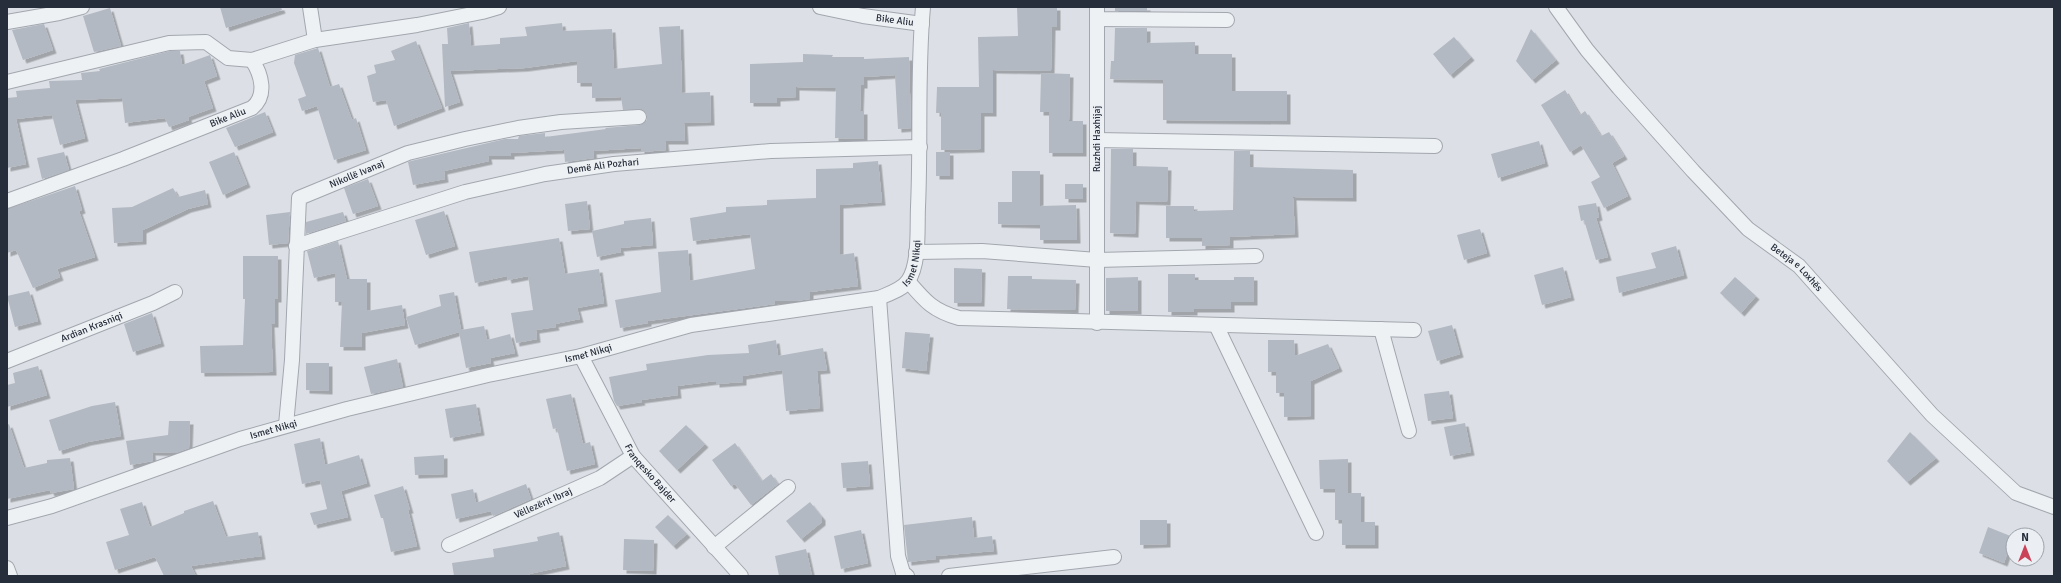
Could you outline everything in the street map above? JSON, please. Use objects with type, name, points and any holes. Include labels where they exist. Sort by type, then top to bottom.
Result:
[{"type":"street","points":[[7,22],[59,13],[82,7]]},
{"type":"street","points":[[310,7],[315,40]]},
{"type":"street","points":[[7,82],[169,43],[206,42],[228,58],[252,60],[315,40],[360,34],[498,7]]},
{"type":"street","name":"Bike Aliu","points":[[820,7],[863,16],[922,24]]},
{"type":"street","name":"Ismet Nikqi","points":[[7,518],[52,506],[240,439],[286,425],[488,375],[580,356],[691,325],[879,298],[902,287],[908,282],[913,268],[916,252],[923,7]]},
{"type":"street","name":"Beteja e Loxhës","points":[[1556,7],[1587,50],[1693,171],[1748,229],[1799,266],[1932,415],[2016,493],[2054,507]]},
{"type":"street","name":"Ruzhdi Haxhijaj","points":[[1098,323],[1097,13],[1227,20]]},
{"type":"street","name":"Bike Aliu","points":[[7,201],[130,156],[252,108],[259,102],[262,88],[256,66],[252,60]]},
{"type":"street","name":"Nikollë Ivanaj","points":[[286,425],[292,360],[298,198],[408,153],[518,128],[561,122],[639,117]]},
{"type":"street","points":[[1097,140],[1434,146]]},
{"type":"street","name":"Demë Ali Pozhari","points":[[296,246],[465,192],[545,174],[614,164],[771,151],[920,147]]},
{"type":"street","points":[[916,252],[982,251],[1097,260],[1256,256]]},
{"type":"street","points":[[908,282],[930,306],[942,314],[959,318],[1098,323],[1414,330]]},
{"type":"street","name":"Ardian Krasniqi","points":[[7,361],[153,303],[176,292]]},
{"type":"street","points":[[879,298],[898,556],[903,573],[907,576]]},
{"type":"street","points":[[1216,325],[1316,533]]},
{"type":"street","points":[[1381,330],[1409,432]]},
{"type":"street","name":"Franqesko Bajder","points":[[580,356],[633,456],[741,576]]},
{"type":"street","name":"Vëllezërit Ibraj","points":[[449,545],[600,478],[633,456]]},
{"type":"street","points":[[714,547],[788,487]]},
{"type":"street","points":[[949,576],[1114,556]]},
{"type":"building","points":[[220,7],[281,7],[282,10],[226,28]]},
{"type":"building","points":[[1017,7],[1057,7],[1057,27],[1052,27],[1051,71],[993,70],[993,113],[981,113],[981,149],[941,150],[941,113],[936,113],[937,87],[979,87],[978,37],[1018,36]]},
{"type":"building","points":[[1115,7],[1147,7],[1147,11],[1115,11]]},
{"type":"building","points":[[110,8],[121,46],[94,52],[83,16]]},
{"type":"building","points":[[469,23],[471,46],[500,44],[500,38],[527,36],[525,27],[562,23],[563,31],[612,29],[614,69],[662,64],[659,27],[680,26],[682,93],[710,92],[711,122],[684,123],[685,141],[665,141],[666,150],[641,152],[641,148],[593,151],[594,158],[565,162],[564,150],[511,153],[511,156],[488,156],[489,161],[444,171],[445,179],[413,185],[408,162],[411,161],[505,139],[518,139],[519,136],[545,133],[545,137],[606,129],[605,128],[640,125],[647,120],[646,113],[642,109],[623,110],[621,97],[592,98],[592,83],[577,83],[577,61],[525,68],[450,71],[460,102],[445,107],[442,44],[448,44],[447,28]]},
{"type":"building","points":[[44,24],[53,50],[23,60],[12,30]]},
{"type":"building","points":[[1115,28],[1147,28],[1147,43],[1195,42],[1195,54],[1232,54],[1232,91],[1287,91],[1287,121],[1163,120],[1163,80],[1110,79],[1111,61],[1114,61]]},
{"type":"building","points":[[1531,29],[1556,60],[1532,80],[1516,61]]},
{"type":"building","points":[[1454,37],[1471,57],[1450,75],[1433,54]]},
{"type":"building","points":[[416,41],[442,108],[394,126],[386,100],[373,102],[367,76],[376,73],[374,65],[395,60],[391,51]]},
{"type":"building","points":[[318,48],[330,87],[339,84],[352,120],[356,118],[366,150],[334,160],[317,106],[302,111],[298,99],[306,96],[294,63],[295,55]]},
{"type":"building","points":[[170,51],[180,51],[182,65],[210,55],[217,76],[204,81],[213,108],[188,117],[189,120],[169,127],[165,118],[125,123],[122,98],[75,100],[85,138],[60,145],[52,115],[16,119],[26,164],[7,168],[7,98],[17,97],[16,91],[50,88],[49,81],[82,80],[81,73],[100,71],[99,69]]},
{"type":"building","points":[[803,54],[833,55],[832,57],[864,57],[864,59],[909,57],[911,128],[898,129],[895,75],[864,77],[864,85],[861,85],[860,111],[864,111],[864,139],[835,138],[836,88],[796,87],[796,97],[777,98],[777,103],[750,103],[750,64],[803,62]]},
{"type":"building","points":[[1041,73],[1070,74],[1069,121],[1083,121],[1083,153],[1049,153],[1049,112],[1040,112]]},
{"type":"building","points":[[1565,90],[1580,115],[1585,111],[1601,136],[1609,132],[1624,156],[1612,163],[1628,196],[1604,208],[1591,182],[1600,177],[1581,145],[1570,152],[1541,105]]},
{"type":"building","points":[[265,112],[273,132],[235,147],[226,128]]},
{"type":"building","points":[[1539,141],[1545,163],[1498,178],[1491,154]]},
{"type":"building","points":[[1111,149],[1133,149],[1133,166],[1168,167],[1167,202],[1136,201],[1135,234],[1110,233]]},
{"type":"building","points":[[1234,151],[1250,151],[1250,167],[1353,170],[1353,198],[1293,197],[1295,234],[1230,237],[1230,245],[1202,246],[1202,238],[1166,238],[1166,206],[1194,206],[1194,211],[1233,210]]},
{"type":"building","points":[[64,152],[69,170],[42,179],[37,158]]},
{"type":"building","points":[[234,152],[247,184],[223,195],[209,162]]},
{"type":"building","points":[[936,152],[950,152],[950,176],[936,176]]},
{"type":"building","points":[[878,161],[882,202],[840,205],[840,255],[854,253],[858,286],[810,292],[810,299],[796,301],[774,301],[775,304],[648,321],[648,323],[620,328],[615,300],[661,292],[658,252],[688,250],[690,281],[755,269],[750,234],[693,241],[690,218],[726,212],[726,207],[767,205],[767,200],[816,198],[816,169],[853,168],[853,163]]},
{"type":"building","points":[[1012,171],[1040,171],[1040,206],[1076,205],[1077,240],[1040,240],[1040,225],[998,224],[998,202],[1012,202]]},
{"type":"building","points":[[368,179],[378,206],[353,214],[344,188]]},
{"type":"building","points":[[1065,184],[1083,184],[1083,199],[1065,199]]},
{"type":"building","points":[[75,186],[82,210],[79,211],[95,257],[57,269],[60,277],[33,288],[16,250],[7,253],[7,209]]},
{"type":"building","points":[[173,188],[178,197],[205,190],[208,204],[188,209],[143,230],[143,241],[114,243],[112,208],[132,207]]},
{"type":"building","points":[[587,201],[590,229],[568,231],[565,204]]},
{"type":"building","points":[[1596,203],[1599,217],[1596,218],[1608,257],[1596,260],[1584,220],[1581,221],[1578,206]]},
{"type":"building","points":[[444,211],[455,246],[426,255],[415,220]]},
{"type":"building","points":[[290,212],[288,243],[269,245],[266,215]]},
{"type":"building","points":[[343,212],[346,221],[306,234],[306,222]]},
{"type":"building","points":[[651,218],[653,245],[620,248],[621,252],[597,257],[592,231],[624,224],[624,221]]},
{"type":"building","points":[[1480,229],[1487,253],[1464,260],[1457,235]]},
{"type":"building","points":[[559,238],[565,274],[599,269],[604,303],[577,308],[580,319],[555,324],[556,327],[536,330],[537,339],[516,343],[511,313],[533,310],[528,276],[508,280],[507,276],[475,283],[469,252]]},
{"type":"building","points":[[338,241],[347,279],[367,279],[367,311],[402,305],[405,325],[362,333],[362,347],[340,347],[342,302],[335,302],[335,273],[314,278],[307,251]]},
{"type":"building","points":[[1676,246],[1684,275],[1619,293],[1616,277],[1656,268],[1651,253]]},
{"type":"building","points":[[243,256],[278,256],[278,299],[275,299],[275,324],[271,324],[273,372],[201,373],[200,346],[243,345],[245,299],[243,299]]},
{"type":"building","points":[[1563,267],[1571,297],[1542,305],[1534,275]]},
{"type":"building","points":[[954,268],[982,269],[981,303],[954,303]]},
{"type":"building","points":[[1168,274],[1195,274],[1195,280],[1234,280],[1234,277],[1254,277],[1254,302],[1231,302],[1231,309],[1194,309],[1194,312],[1168,312]]},
{"type":"building","points":[[1008,276],[1032,276],[1032,279],[1076,280],[1075,310],[1007,309]]},
{"type":"building","points":[[1138,277],[1138,311],[1106,311],[1106,278]]},
{"type":"building","points":[[1735,277],[1756,296],[1741,313],[1720,293]]},
{"type":"building","points":[[29,291],[38,321],[15,327],[7,296]]},
{"type":"building","points":[[454,292],[461,330],[484,326],[487,340],[510,334],[515,353],[490,358],[491,363],[466,368],[459,332],[415,345],[406,317],[441,306],[439,295]]},
{"type":"building","points":[[152,313],[161,343],[133,352],[124,324]]},
{"type":"building","points":[[1452,325],[1460,354],[1437,361],[1428,331]]},
{"type":"building","points":[[905,332],[930,334],[926,371],[902,368]]},
{"type":"building","points":[[776,340],[778,356],[823,348],[827,370],[817,371],[820,408],[786,411],[782,370],[743,376],[743,382],[716,384],[716,381],[677,386],[678,395],[641,400],[642,402],[617,406],[614,401],[609,377],[647,370],[646,364],[708,355],[749,353],[748,345]]},
{"type":"building","points":[[1268,340],[1294,340],[1295,356],[1328,344],[1339,368],[1311,381],[1311,416],[1284,417],[1284,393],[1276,393],[1276,372],[1268,372]]},
{"type":"building","points":[[397,359],[403,387],[371,394],[364,367]]},
{"type":"building","points":[[306,363],[329,363],[329,391],[306,390]]},
{"type":"building","points":[[38,366],[47,395],[7,407],[7,385],[15,383],[13,373]]},
{"type":"building","points":[[1449,391],[1453,418],[1428,421],[1424,394]]},
{"type":"building","points":[[571,394],[583,444],[590,442],[595,464],[567,471],[557,428],[553,429],[546,399]]},
{"type":"building","points":[[115,402],[121,436],[88,442],[59,451],[49,420],[92,406]]},
{"type":"building","points":[[476,404],[481,432],[450,438],[445,409]]},
{"type":"building","points":[[169,421],[190,421],[189,448],[176,453],[152,452],[153,461],[130,465],[126,441],[168,435]]},
{"type":"building","points":[[1465,423],[1471,452],[1450,456],[1444,427]]},
{"type":"building","points":[[9,424],[24,468],[47,463],[47,460],[70,458],[74,489],[51,493],[50,490],[7,499],[7,425]]},
{"type":"building","points":[[686,425],[705,444],[677,470],[659,451]]},
{"type":"building","points":[[1910,432],[1936,458],[1907,482],[1887,461]]},
{"type":"building","points":[[320,438],[325,465],[359,455],[367,483],[341,491],[348,517],[314,525],[310,513],[327,509],[320,480],[302,484],[294,444]]},
{"type":"building","points":[[735,443],[762,481],[771,474],[778,484],[751,505],[735,484],[731,486],[712,460]]},
{"type":"building","points":[[444,455],[444,474],[415,475],[414,457]]},
{"type":"building","points":[[1348,459],[1348,493],[1361,493],[1361,522],[1375,522],[1375,545],[1342,545],[1342,520],[1335,520],[1335,489],[1320,489],[1319,460]]},
{"type":"building","points":[[868,461],[870,486],[843,488],[841,463]]},
{"type":"building","points":[[526,484],[531,499],[493,516],[491,511],[456,519],[451,494],[473,489],[476,503]]},
{"type":"building","points":[[403,486],[410,510],[408,510],[417,546],[391,552],[383,518],[381,518],[374,495]]},
{"type":"building","points":[[213,501],[226,537],[258,532],[262,556],[191,566],[196,576],[164,576],[155,557],[115,570],[106,542],[129,535],[120,509],[142,502],[150,527],[184,513],[184,511]]},
{"type":"building","points":[[810,502],[822,517],[822,522],[801,539],[786,521]]},
{"type":"building","points":[[668,515],[687,534],[673,546],[655,527]]},
{"type":"building","points":[[972,517],[974,538],[992,536],[994,551],[936,556],[936,559],[908,562],[904,525]]},
{"type":"building","points":[[1140,520],[1167,520],[1167,544],[1140,545]]},
{"type":"building","points":[[1988,527],[2005,534],[2004,563],[1979,553]]},
{"type":"building","points":[[861,530],[868,563],[841,569],[834,536]]},
{"type":"building","points":[[559,532],[566,566],[529,574],[530,576],[454,576],[452,563],[494,557],[493,549],[538,541],[537,537]]},
{"type":"building","points":[[624,539],[654,540],[653,571],[623,570]]},
{"type":"building","points":[[806,549],[812,576],[779,576],[775,556]]}]
